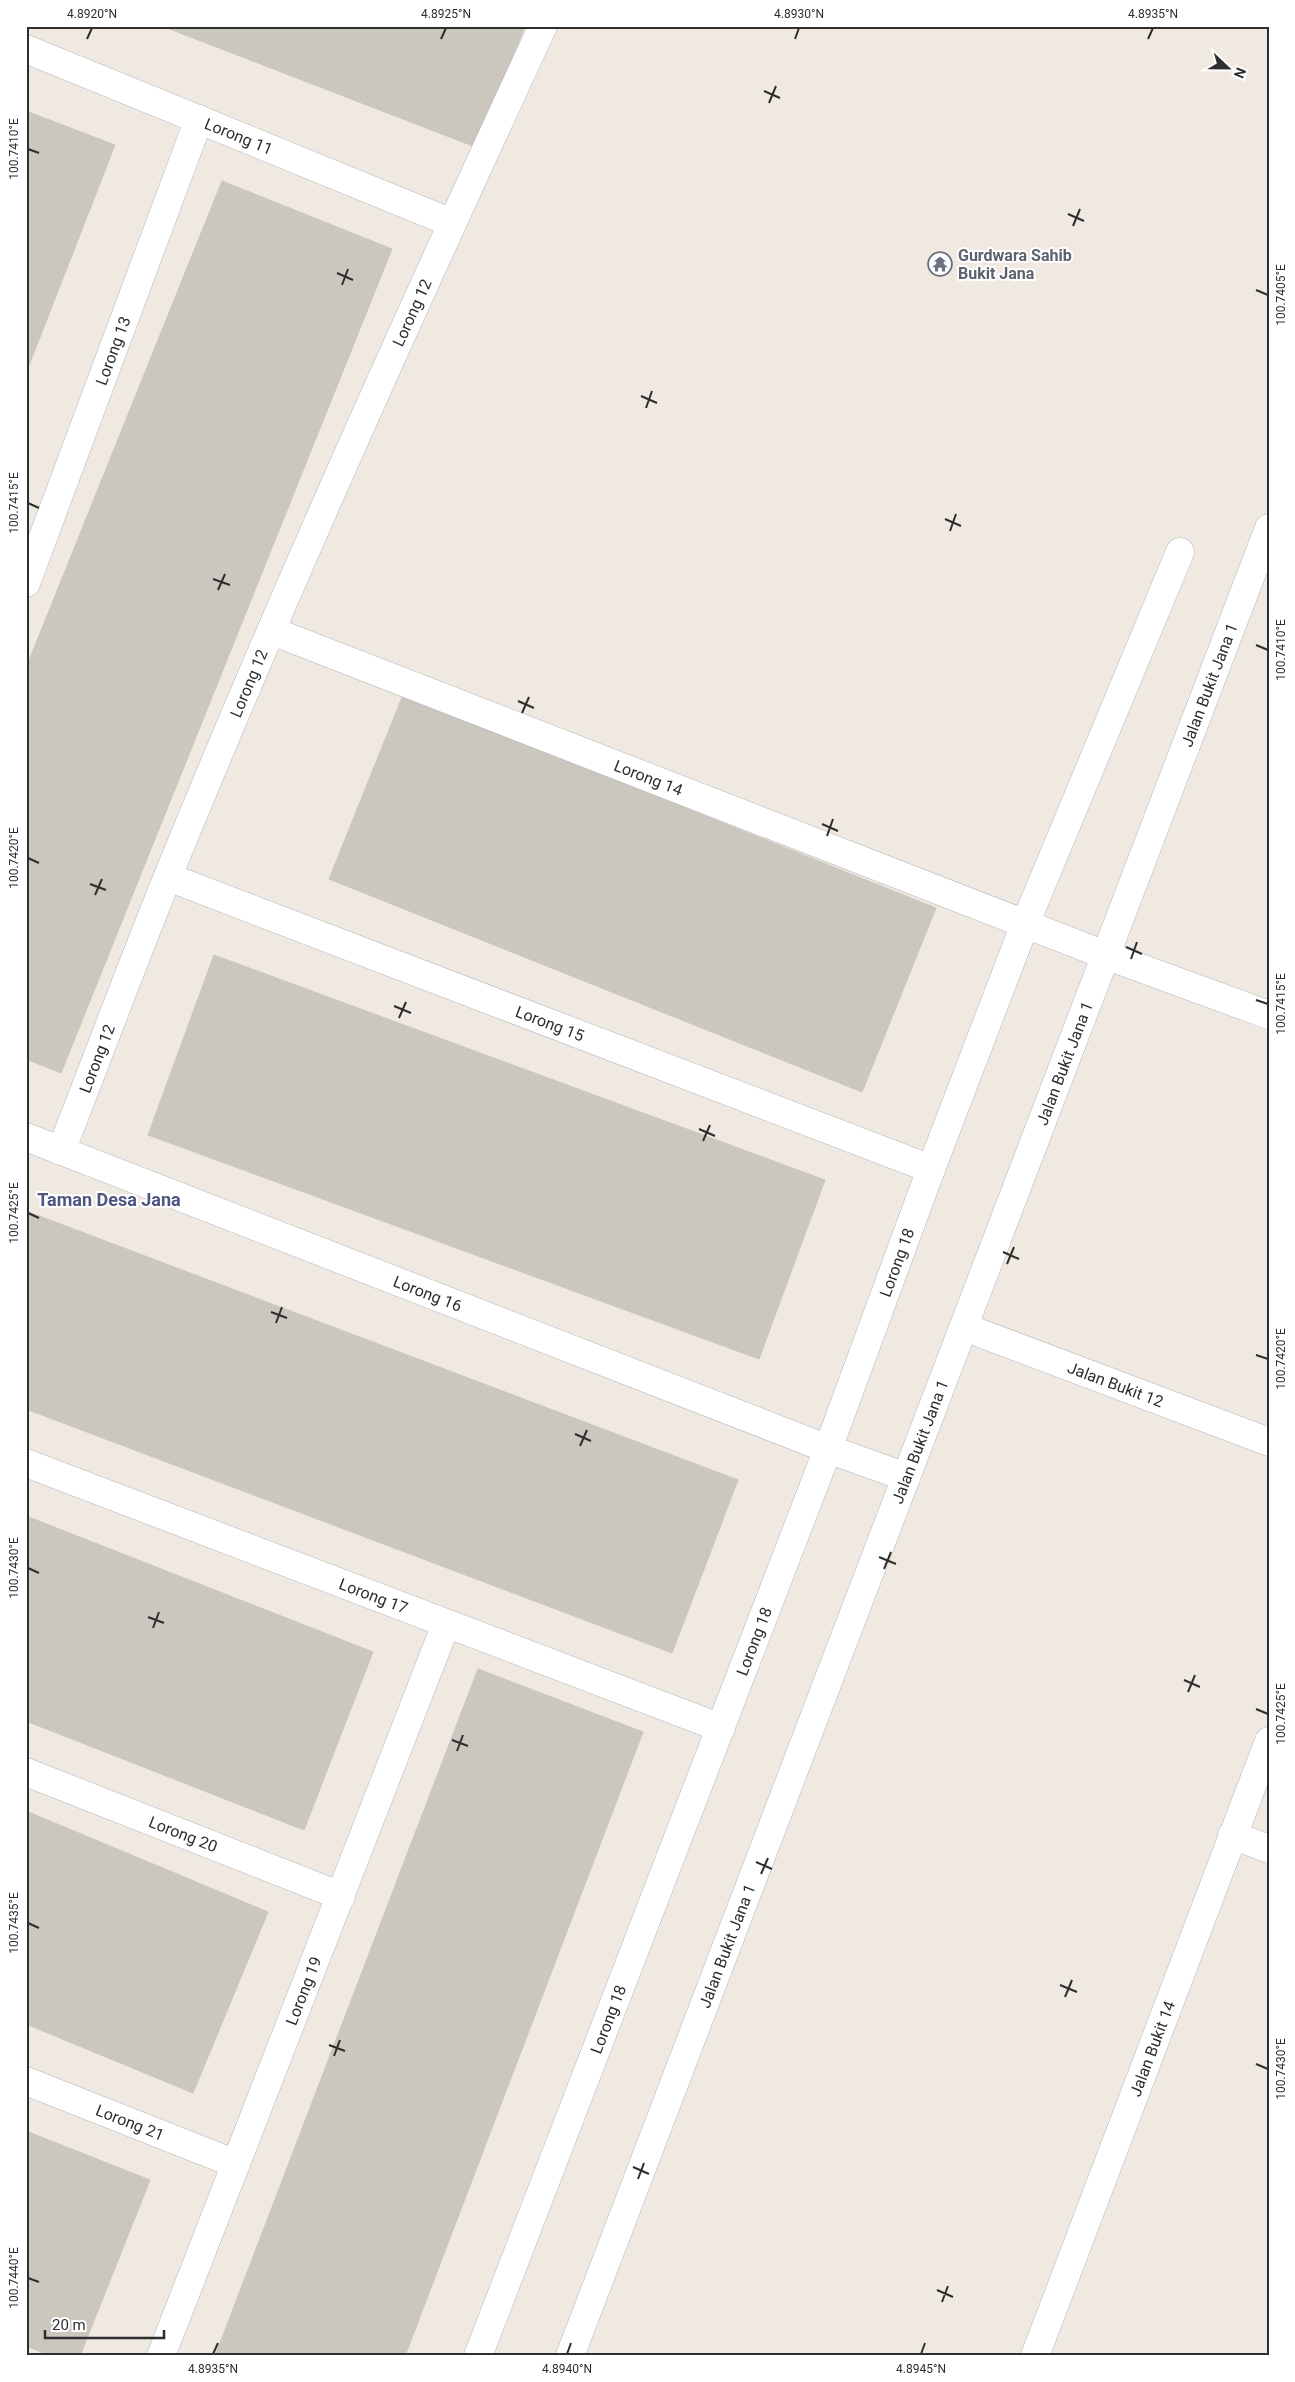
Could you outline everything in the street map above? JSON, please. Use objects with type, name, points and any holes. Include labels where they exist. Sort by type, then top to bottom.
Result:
[{"type":"street","name":"Lorong 12","points":[[61,1151],[168,876],[272,631],[452,224],[543,26]]},
{"type":"street","name":"Lorong 11","points":[[26,49],[199,118],[452,224]]},
{"type":"street","name":"Lorong 13","points":[[26,583],[199,118]]},
{"type":"street","name":"Jalan Bukit Jana 1","points":[[570,2356],[1269,528]]},
{"type":"street","name":"Lorong 18","points":[[478,2356],[828,1449],[931,1169],[1025,924],[1180,552]]},
{"type":"street","name":"Lorong 14","points":[[272,631],[1105,955],[1269,1015]]},
{"type":"street","name":"Lorong 15","points":[[168,876],[931,1169]]},
{"type":"street","name":"Lorong 16","points":[[26,1138],[828,1449],[906,1477]]},
{"type":"street","name":"Jalan Bukit 12","points":[[964,1327],[1269,1442]]},
{"type":"street","name":"Lorong 17","points":[[26,1463],[721,1728]]},
{"type":"street","name":"Lorong 19","points":[[161,2356],[446,1624]]},
{"type":"street","name":"Jalan Bukit 14","points":[[1035,2356],[1269,1741]]},
{"type":"street","name":"Lorong 20","points":[[26,1772],[341,1896]]},
{"type":"street","points":[[1232,1835],[1269,1849]]},
{"type":"street","name":"Lorong 21","points":[[26,2081],[236,2164]]},
{"type":"building","points":[[162,26],[525,26],[478,148]]},
{"type":"building","points":[[26,111],[115,145],[26,373]]},
{"type":"building","points":[[222,181],[392,249],[61,1073],[26,1059],[26,668]]},
{"type":"building","points":[[403,695],[936,908],[862,1092],[329,879]]},
{"type":"building","points":[[214,955],[825,1180],[759,1359],[148,1135]]},
{"type":"building","points":[[26,1211],[738,1480],[672,1653],[26,1409]]},
{"type":"building","points":[[26,1516],[373,1652],[304,1830],[26,1721]]},
{"type":"building","points":[[478,1669],[643,1732],[405,2356],[215,2356]]},
{"type":"building","points":[[26,1811],[268,1912],[193,2093],[26,2024]]},
{"type":"building","points":[[26,2131],[150,2180],[80,2356],[51,2356],[26,2346]]},
{"type":"place","name":"Gurdwara Sahib Bukit Jana","points":[[940,264]]},
{"type":"district","name":"Taman Desa Jana","points":[[109,1200]]}]
